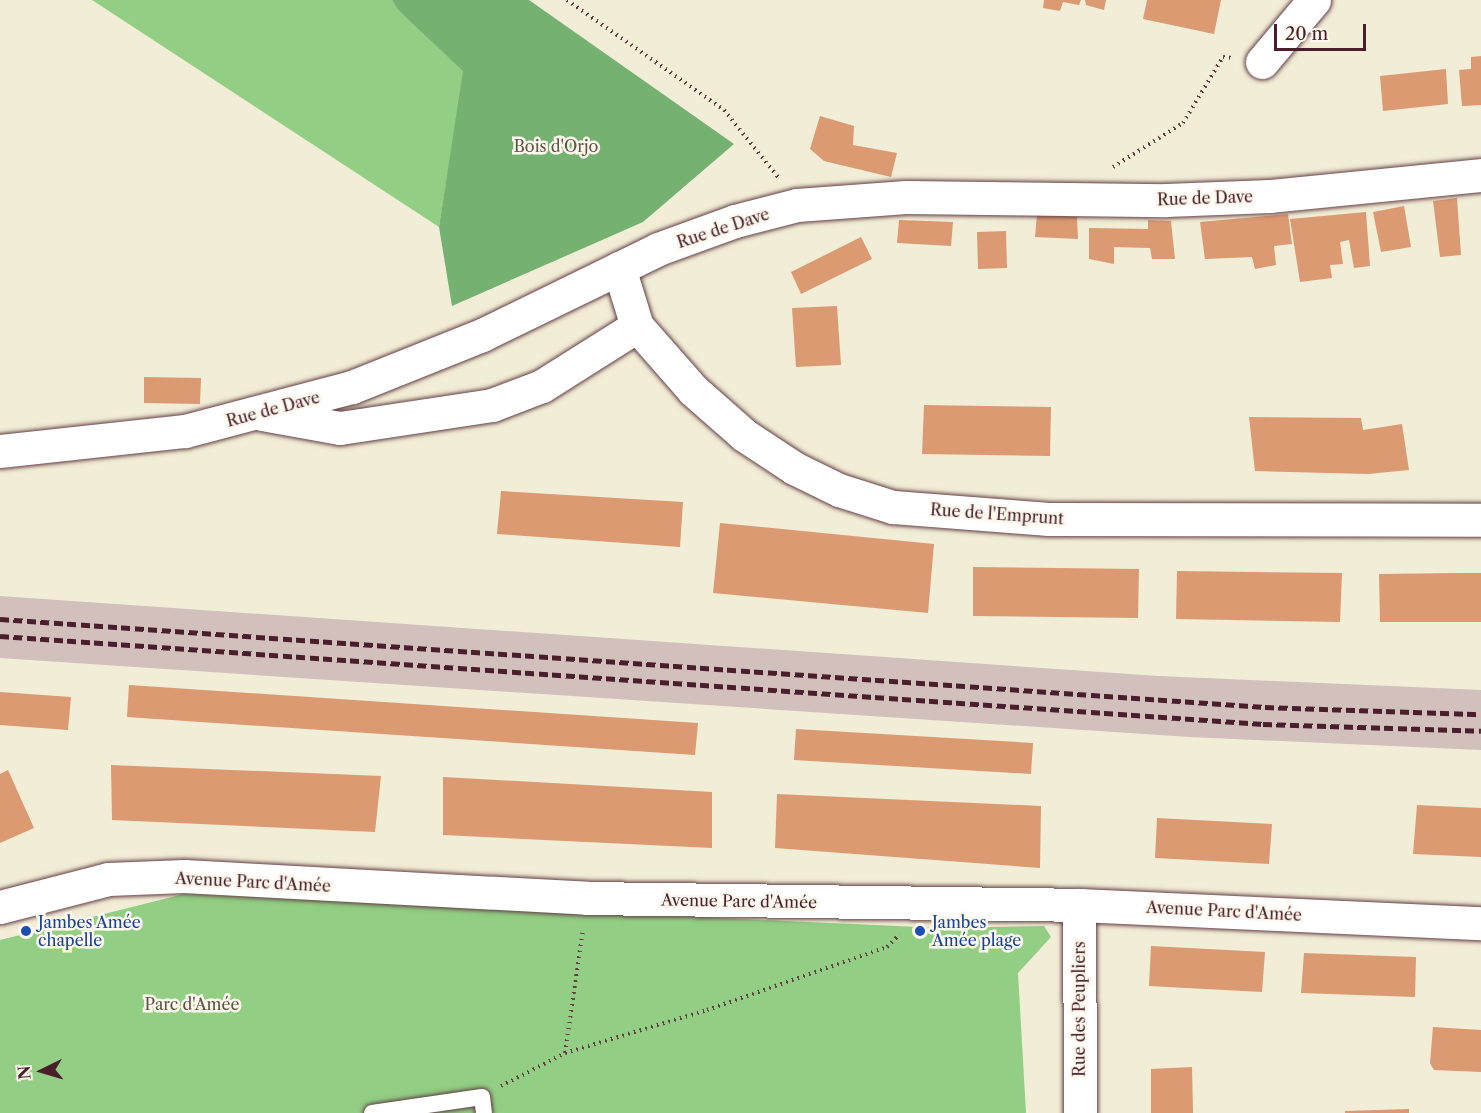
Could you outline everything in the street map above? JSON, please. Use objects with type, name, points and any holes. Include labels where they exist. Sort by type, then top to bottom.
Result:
[{"type":"street","points":[[1262,62],[1314,0]]},
{"type":"street","name":"Rue de Dave","points":[[0,451],[185,431],[262,414],[352,387],[472,339],[619,268],[735,221],[797,205],[906,197],[1166,200],[1270,196],[1481,175]]},
{"type":"street","name":"Rue de l'Emprunt","points":[[619,268],[637,326],[693,390],[744,435],[794,468],[839,489],[893,507],[1049,519],[1481,520]]},
{"type":"street","points":[[262,414],[340,428],[492,405],[542,386],[637,326]]},
{"type":"street","name":"Avenue Parc d'Amée","points":[[0,907],[108,879],[184,876],[587,898],[1079,905],[1481,923]]},
{"type":"street","name":"Rue des Peupliers","points":[[1079,905],[1080,1113]]},
{"type":"lane","points":[[372,1113],[483,1105]]},
{"type":"path","points":[[567,0],[724,110],[756,145],[797,205]]},
{"type":"path","points":[[1107,171],[1183,123],[1223,57],[1262,62]]},
{"type":"path","points":[[565,1053],[587,898]]},
{"type":"path","points":[[483,1105],[565,1053],[707,1010],[887,947],[930,904]]},
{"type":"shaded area","points":[[0,596],[1159,676],[1481,690],[1481,750],[1189,737],[0,658]]},
{"type":"green space","points":[[92,0],[392,0],[398,10],[464,71],[439,227]]},
{"type":"green space","name":"Bois d'Orjo","points":[[392,0],[529,0],[734,144],[643,222],[452,306],[439,227],[463,71],[398,10]]},
{"type":"green space","name":"Parc d'Amée","points":[[184,894],[942,928],[1044,926],[1051,937],[1018,973],[1026,1113],[0,1113],[0,940]]},
{"type":"building","points":[[1044,0],[1081,0],[1079,5],[1063,2],[1060,11],[1043,8]]},
{"type":"building","points":[[1085,0],[1106,0],[1104,10],[1086,5]]},
{"type":"building","points":[[1147,0],[1221,0],[1214,34],[1143,19]]},
{"type":"building","points":[[1481,56],[1481,105],[1462,106],[1459,70],[1471,69],[1471,57]]},
{"type":"building","points":[[1446,69],[1448,104],[1383,111],[1380,76]]},
{"type":"building","points":[[820,116],[854,126],[853,145],[897,153],[891,177],[824,161],[810,149]]},
{"type":"building","points":[[1457,198],[1461,255],[1440,257],[1433,201]]},
{"type":"building","points":[[1404,206],[1411,247],[1381,252],[1373,212]]},
{"type":"building","points":[[1366,212],[1370,266],[1354,268],[1349,240],[1340,242],[1343,264],[1330,265],[1332,278],[1300,282],[1290,219]]},
{"type":"building","points":[[1288,214],[1292,244],[1274,246],[1276,265],[1255,269],[1252,257],[1205,259],[1200,222]]},
{"type":"building","points":[[1037,215],[1077,217],[1078,239],[1035,237]]},
{"type":"building","points":[[899,220],[953,222],[951,246],[897,243]]},
{"type":"building","points":[[1148,220],[1171,221],[1175,259],[1152,259],[1150,248],[1114,247],[1114,264],[1089,259],[1089,228],[1148,229]]},
{"type":"building","points":[[1006,231],[1007,268],[978,269],[977,232]]},
{"type":"building","points":[[861,237],[872,259],[801,294],[791,272]]},
{"type":"building","points":[[837,306],[841,365],[796,367],[792,308]]},
{"type":"building","points":[[144,377],[201,378],[200,404],[144,403]]},
{"type":"building","points":[[924,405],[1051,407],[1050,456],[922,454]]},
{"type":"building","points":[[1249,417],[1361,418],[1363,430],[1402,424],[1409,470],[1368,474],[1255,471]]},
{"type":"building","points":[[501,491],[683,502],[680,547],[497,534]]},
{"type":"building","points":[[720,523],[934,544],[928,613],[713,593]]},
{"type":"building","points":[[973,567],[1139,569],[1138,618],[973,616]]},
{"type":"building","points":[[1177,571],[1342,573],[1340,622],[1176,619]]},
{"type":"building","points":[[1481,573],[1481,622],[1380,622],[1379,574]]},
{"type":"building","points":[[129,685],[698,723],[695,755],[127,717]]},
{"type":"building","points":[[0,692],[71,697],[68,730],[0,725]]},
{"type":"building","points":[[796,729],[1033,743],[1031,774],[794,760]]},
{"type":"building","points":[[111,765],[381,776],[375,832],[112,820]]},
{"type":"building","points":[[8,770],[34,828],[0,843],[0,774]]},
{"type":"building","points":[[443,777],[712,792],[712,848],[443,835]]},
{"type":"building","points":[[777,794],[1041,806],[1040,868],[775,848]]},
{"type":"building","points":[[1417,805],[1481,808],[1481,857],[1413,854]]},
{"type":"building","points":[[1157,818],[1272,824],[1269,864],[1155,858]]},
{"type":"building","points":[[1151,946],[1265,952],[1262,992],[1149,986]]},
{"type":"building","points":[[1304,953],[1416,957],[1415,997],[1301,993]]},
{"type":"building","points":[[1433,1027],[1481,1030],[1481,1072],[1434,1070],[1430,1063]]},
{"type":"building","points":[[1192,1067],[1193,1113],[1151,1113],[1151,1069]]},
{"type":"building","points":[[1409,1109],[1409,1113],[1345,1113],[1345,1111]]},
{"type":"railway","points":[[0,619],[1265,707],[1481,714]]},
{"type":"railway","points":[[0,636],[1263,724],[1481,731]]},
{"type":"place","name":"Jambes Amée chapelle","points":[[26,931]]},
{"type":"place","name":"Jambes Amée plage","points":[[920,931]]}]
